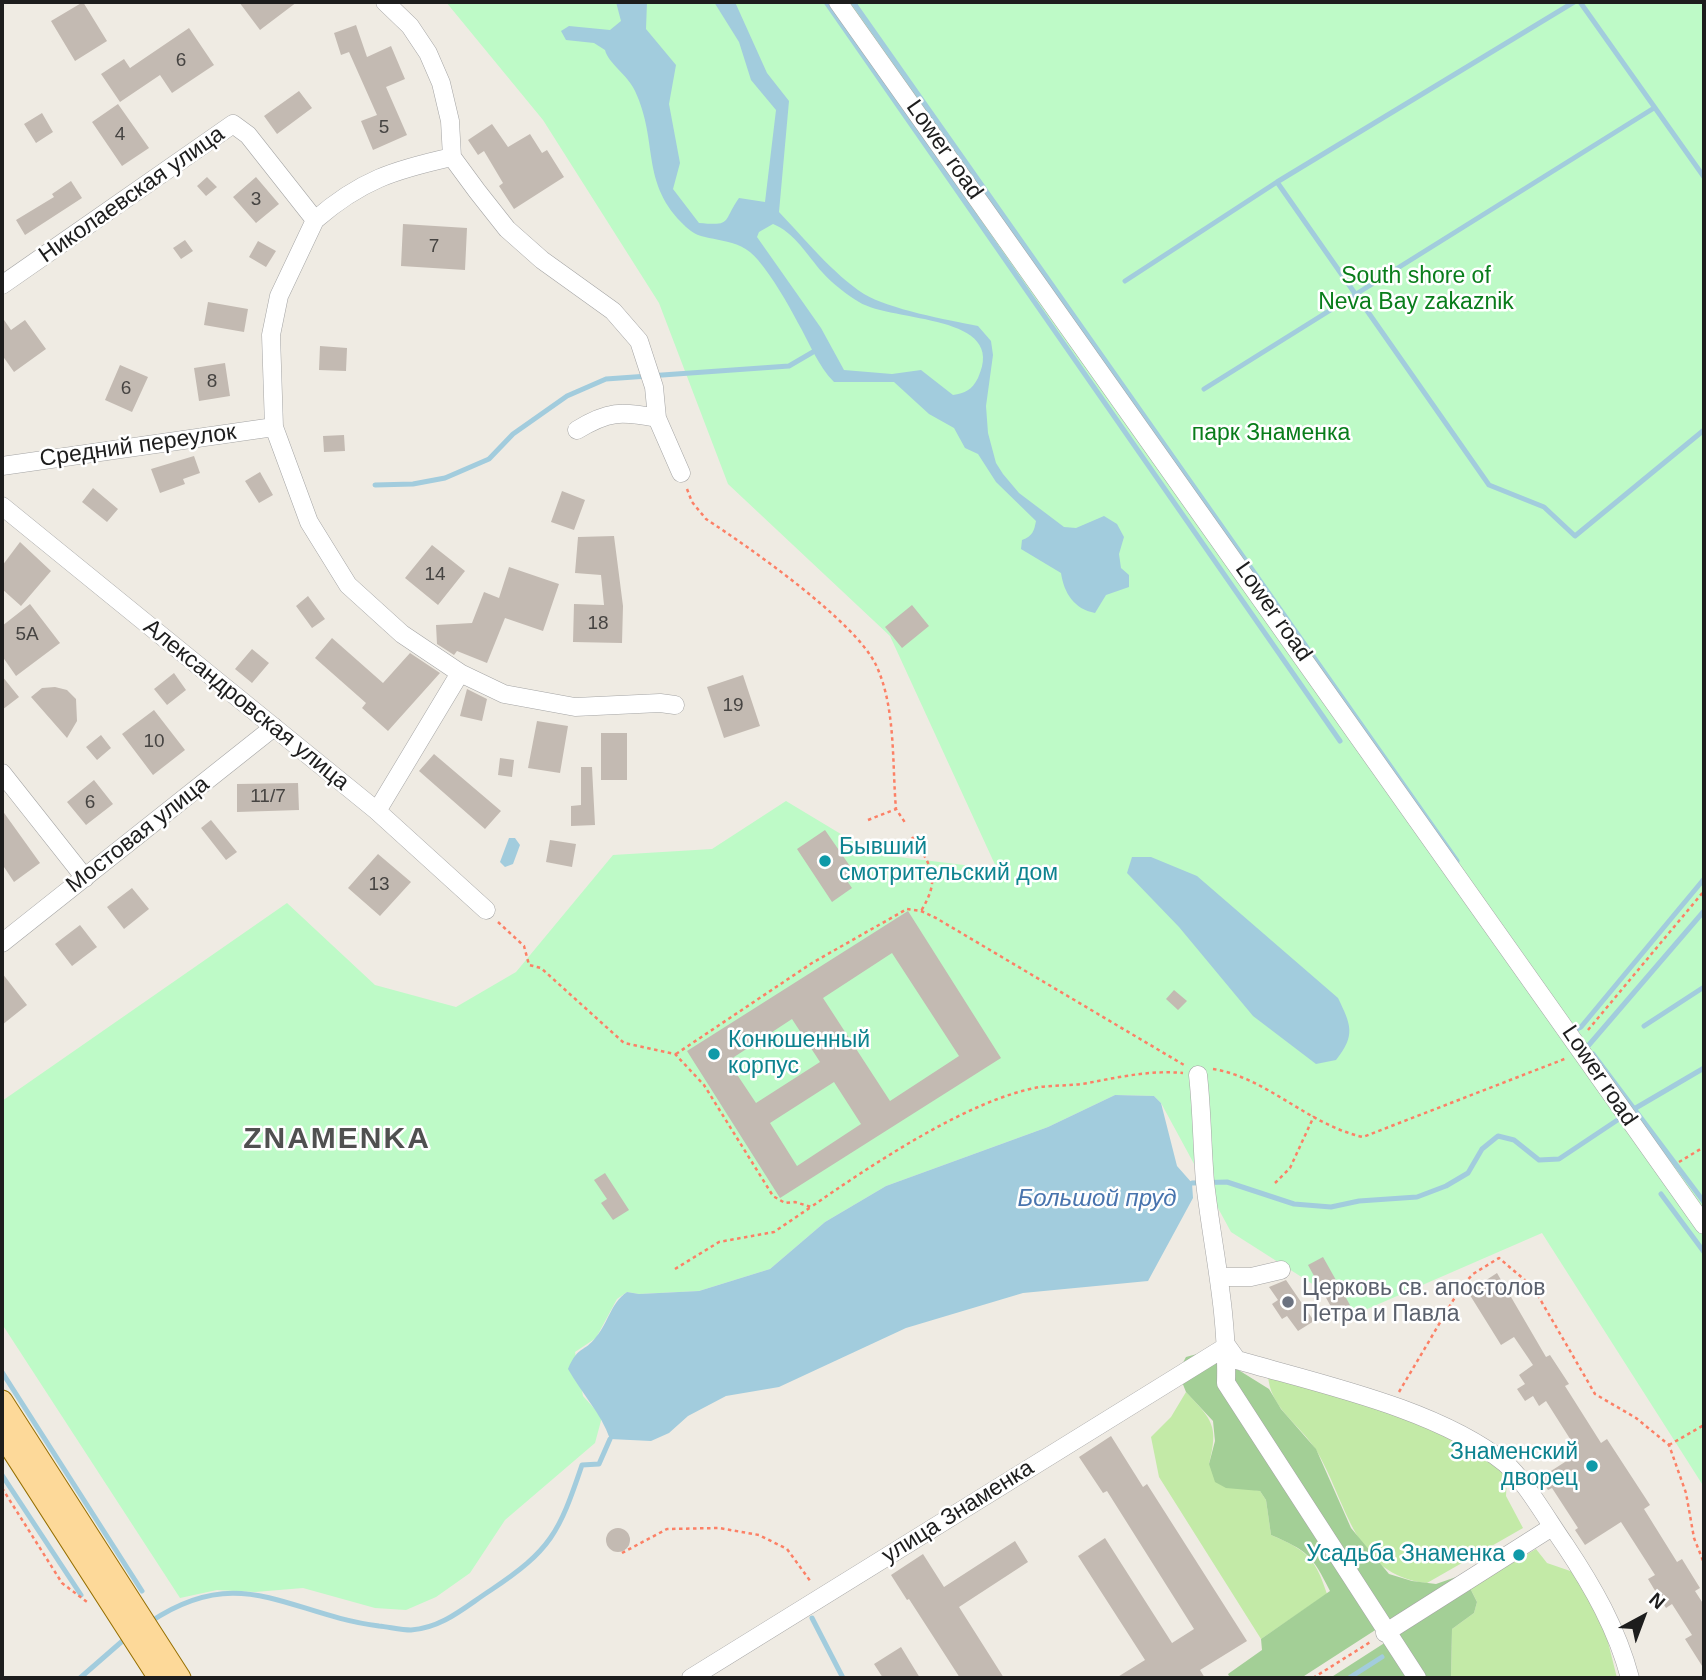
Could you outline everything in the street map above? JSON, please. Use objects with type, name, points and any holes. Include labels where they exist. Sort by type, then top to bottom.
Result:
[{"type":"main road","points":[[2,1401],[117,1603]]},
{"type":"main road","points":[[2,1434],[157,1665],[180,1678]]},
{"type":"street","points":[[385,2],[410,26],[428,53],[441,83],[450,121],[452,157],[507,229],[632,331],[650,369],[657,418],[681,473]]},
{"type":"street","name":"Lower road","points":[[838,2],[1704,1225]]},
{"type":"street","name":"Николаевская улица","points":[[2,285],[233,124],[248,135],[315,220]]},
{"type":"street","points":[[452,157],[380,176],[345,194],[315,220],[279,296],[271,335],[274,427],[309,522],[348,585],[402,634],[460,673],[504,694],[575,707],[660,703],[675,705]]},
{"type":"street","points":[[577,430],[606,414],[633,413],[657,418]]},
{"type":"street","name":"Средний переулок","points":[[2,466],[274,427]]},
{"type":"street","name":"Александровская улица","points":[[2,506],[377,811],[486,910]]},
{"type":"street","points":[[377,811],[460,673]]},
{"type":"street","name":"Мостовая улица","points":[[2,943],[274,727]]},
{"type":"street","points":[[2,773],[85,878]]},
{"type":"street","points":[[1198,1075],[1205,1182],[1221,1277],[1227,1346],[1226,1383],[1385,1633],[1417,1678]]},
{"type":"street","points":[[1221,1277],[1251,1277],[1281,1270]]},
{"type":"street","points":[[1227,1346],[1237,1360],[1390,1407],[1471,1440],[1507,1465],[1592,1585],[1623,1652],[1630,1678]]},
{"type":"street","name":"улица Знаменка","points":[[691,1678],[1227,1346]]},
{"type":"street","points":[[1385,1633],[1552,1527]]},
{"type":"path","points":[[681,473],[692,502],[706,519],[836,616],[860,640],[871,657],[886,701],[896,809],[906,824]]},
{"type":"path","points":[[868,820],[896,809]]},
{"type":"path","points":[[912,837],[932,869],[932,892],[921,911]]},
{"type":"path","points":[[675,1269],[719,1242],[774,1231],[863,1170],[886,1160],[911,1142],[1009,1097],[1039,1087],[1076,1085],[1131,1075],[1170,1072],[1198,1075],[1213,1069],[1234,1073],[1337,1129],[1363,1136],[1579,1047],[1704,891]]},
{"type":"path","points":[[676,1054],[812,963],[907,909],[921,911],[1175,1058],[1198,1075]]},
{"type":"path","points":[[486,910],[524,946],[529,965],[541,968],[624,1044],[676,1054],[704,1085],[773,1196],[785,1203],[795,1202],[811,1208]]},
{"type":"path","points":[[1275,1184],[1290,1168],[1314,1116]]},
{"type":"path","points":[[1665,1171],[1704,1147]]},
{"type":"path","points":[[1390,1407],[1461,1287],[1473,1274],[1499,1258],[1533,1287],[1595,1394],[1636,1418],[1669,1445],[1686,1493],[1694,1538],[1704,1563]]},
{"type":"path","points":[[1669,1445],[1704,1425]]},
{"type":"path","points":[[2,1488],[62,1583],[88,1602],[117,1603]]},
{"type":"path","points":[[622,1553],[667,1529],[719,1528],[758,1535],[787,1549],[819,1598]]},
{"type":"path","points":[[1313,1678],[1385,1633]]},
{"type":"green space","name":"парк Знаменка","points":[[446,2],[1704,2],[1704,1487],[1542,1233],[1358,1313],[1231,1232],[1161,1103],[1154,1096],[1115,1095],[1048,1127],[886,1186],[825,1222],[770,1269],[699,1291],[639,1294],[627,1292],[617,1299],[596,1338],[575,1352],[583,1396],[602,1417],[595,1443],[505,1520],[470,1573],[436,1597],[406,1610],[375,1608],[303,1588],[255,1592],[217,1590],[180,1598],[2,1324],[2,1101],[287,903],[375,985],[456,1007],[516,972],[613,855],[712,849],[786,801],[874,854],[997,869],[890,636],[728,484],[659,303],[543,120]]},
{"type":"green space","points":[[1208,1351],[1269,1389],[1281,1409],[1316,1449],[1351,1528],[1389,1574],[1436,1584],[1459,1576],[1301,1678],[1230,1678],[1228,1674],[1262,1650],[1261,1639],[1330,1591],[1308,1556],[1293,1545],[1271,1535],[1266,1500],[1260,1491],[1226,1488],[1215,1482],[1209,1464],[1215,1441],[1213,1421],[1186,1392],[1178,1372],[1186,1357]]},
{"type":"green space","points":[[1268,1374],[1406,1416],[1476,1447],[1507,1474],[1506,1496],[1523,1528],[1427,1583],[1403,1577],[1383,1566],[1368,1551],[1356,1533],[1316,1450],[1279,1406]]},
{"type":"green space","points":[[1186,1392],[1211,1424],[1213,1440],[1209,1464],[1249,1489],[1260,1491],[1266,1500],[1271,1535],[1293,1545],[1308,1556],[1318,1571],[1327,1594],[1261,1639],[1159,1477],[1151,1437],[1171,1417]]},
{"type":"green space","points":[[1536,1549],[1547,1563],[1576,1573],[1604,1626],[1617,1678],[1451,1678],[1452,1629],[1474,1613],[1477,1602],[1470,1588]]},
{"type":"green space","points":[[1470,1588],[1477,1602],[1474,1613],[1452,1629],[1451,1678],[1330,1678]]},
{"type":"water","points":[[616,2],[647,2],[646,29],[676,65],[669,104],[680,163],[673,189],[699,223],[717,224],[725,221],[739,198],[765,202],[776,110],[751,80],[739,42],[714,2],[735,2],[767,73],[789,101],[779,212],[830,266],[864,294],[903,309],[978,326],[991,341],[993,355],[986,406],[988,433],[996,463],[1019,493],[1064,527],[1076,528],[1104,516],[1117,524],[1124,537],[1119,554],[1121,568],[1129,575],[1129,587],[1106,595],[1095,613],[1076,604],[1065,587],[1061,573],[1021,549],[1022,540],[1032,533],[1036,521],[996,482],[978,454],[965,448],[954,428],[929,414],[894,382],[834,382],[818,361],[784,299],[758,260],[750,252],[732,243],[697,235],[674,215],[663,198],[657,181],[647,129],[632,85],[610,60],[605,50],[594,43],[566,40],[561,31],[569,26],[610,30],[621,21]],"holes":[[[773,224],[794,238],[831,281],[859,302],[875,309],[943,324],[963,331],[977,342],[983,357],[978,378],[971,388],[953,395],[921,370],[892,374],[844,370],[821,328],[757,237],[759,232]]]},
{"type":"water","points":[[509,838],[515,838],[520,845],[513,864],[505,867],[500,862]]},
{"type":"water","points":[[1132,857],[1151,857],[1197,876],[1338,998],[1348,1023],[1349,1037],[1336,1060],[1316,1064],[1253,1016],[1179,927],[1127,873]]},
{"type":"water","name":"Большой пруд","points":[[1115,1095],[1154,1096],[1161,1103],[1177,1166],[1192,1183],[1193,1198],[1148,1281],[1023,1293],[906,1328],[779,1387],[726,1396],[688,1416],[669,1433],[651,1441],[610,1439],[602,1421],[568,1369],[575,1356],[596,1337],[617,1302],[627,1292],[639,1294],[699,1291],[770,1269],[825,1222],[886,1186],[1048,1127]]},
{"type":"building","points":[[83,2],[107,41],[75,61],[51,21]]},
{"type":"building","points":[[239,2],[297,2],[260,30]]},
{"type":"building","points":[[356,25],[367,57],[391,46],[405,79],[386,87],[407,135],[373,150],[361,121],[377,115],[349,52],[341,55],[334,33]]},
{"type":"building","points":[[189,28],[214,65],[172,93],[160,75],[120,102],[101,74],[124,59],[130,68]]},
{"type":"building","points":[[299,91],[312,108],[277,134],[264,116]]},
{"type":"building","points":[[118,104],[149,148],[122,166],[92,122]]},
{"type":"building","points":[[42,113],[53,132],[36,143],[24,124]]},
{"type":"building","points":[[492,124],[508,147],[530,134],[542,153],[547,150],[564,177],[514,209],[499,186],[503,183],[484,151],[478,155],[468,140]]},
{"type":"building","points":[[207,177],[217,187],[206,196],[197,186]]},
{"type":"building","points":[[256,177],[279,204],[256,223],[233,197]]},
{"type":"building","points":[[71,181],[82,198],[25,235],[16,220],[54,197],[52,194]]},
{"type":"building","points":[[403,224],[467,228],[465,270],[401,266]]},
{"type":"building","points":[[185,240],[193,251],[181,259],[173,248]]},
{"type":"building","points":[[258,241],[276,251],[266,267],[249,257]]},
{"type":"building","points":[[208,302],[248,309],[244,332],[204,325]]},
{"type":"building","points":[[2,317],[11,330],[25,320],[46,349],[14,372],[2,355]]},
{"type":"building","points":[[320,346],[347,348],[346,371],[319,370]]},
{"type":"building","points":[[225,363],[230,396],[199,401],[194,368]]},
{"type":"building","points":[[120,365],[148,377],[132,412],[105,400]]},
{"type":"building","points":[[344,435],[345,451],[324,452],[323,436]]},
{"type":"building","points":[[194,456],[200,473],[183,479],[185,484],[160,493],[151,469]]},
{"type":"building","points":[[260,472],[273,495],[259,503],[245,481]]},
{"type":"building","points":[[93,488],[118,509],[107,522],[82,502]]},
{"type":"building","points":[[562,491],[585,500],[574,530],[551,522]]},
{"type":"building","points":[[614,536],[623,606],[622,643],[573,642],[574,604],[604,605],[601,575],[575,573],[578,537]]},
{"type":"building","points":[[20,542],[51,571],[21,606],[2,589],[2,566]]},
{"type":"building","points":[[432,545],[465,571],[438,605],[405,578]]},
{"type":"building","points":[[509,567],[559,584],[543,631],[505,618],[487,663],[457,651],[454,655],[437,644],[436,625],[472,623],[484,592],[499,598]]},
{"type":"building","points":[[308,596],[325,619],[312,628],[296,606]]},
{"type":"building","points":[[30,604],[60,643],[16,676],[2,656],[2,626]]},
{"type":"building","points":[[912,605],[929,626],[902,648],[885,627]]},
{"type":"building","points":[[332,638],[383,683],[410,653],[440,673],[388,731],[362,708],[366,703],[315,658]]},
{"type":"building","points":[[252,649],[269,663],[252,683],[235,669]]},
{"type":"building","points":[[174,673],[186,690],[167,705],[154,689]]},
{"type":"building","points":[[743,675],[760,726],[724,738],[707,687]]},
{"type":"building","points":[[2,676],[19,697],[2,710]]},
{"type":"building","points":[[42,688],[67,690],[76,699],[77,721],[67,738],[31,697]]},
{"type":"building","points":[[467,689],[487,699],[482,721],[460,716]]},
{"type":"building","points":[[154,710],[185,750],[153,775],[122,734]]},
{"type":"building","points":[[537,721],[568,726],[560,773],[528,768]]},
{"type":"building","points":[[601,733],[627,733],[627,780],[601,780]]},
{"type":"building","points":[[101,735],[111,748],[97,760],[86,747]]},
{"type":"building","points":[[434,754],[501,811],[485,829],[419,771]]},
{"type":"building","points":[[500,758],[514,760],[512,777],[498,775]]},
{"type":"building","points":[[581,767],[592,767],[595,825],[571,826],[571,806],[581,805]]},
{"type":"building","points":[[94,780],[113,804],[86,825],[67,802]]},
{"type":"building","points":[[298,783],[299,810],[237,812],[237,784]]},
{"type":"building","points":[[2,810],[40,863],[14,882],[2,864]]},
{"type":"building","points":[[211,820],[237,852],[226,860],[201,828]]},
{"type":"building","name":"Бывший смотрительский дом","points":[[825,830],[854,872],[845,878],[852,888],[832,902],[797,849]]},
{"type":"building","points":[[550,840],[576,844],[572,867],[546,862]]},
{"type":"building","points":[[378,854],[411,882],[380,916],[348,888]]},
{"type":"building","points":[[132,888],[149,909],[124,929],[107,907]]},
{"type":"building","name":"Конюшенный корпус","points":[[908,911],[1001,1058],[780,1198],[687,1051]],"holes":[[[892,953],[959,1056],[890,1101],[823,998]],[[792,1019],[820,1062],[756,1103],[728,1061]],[[834,1082],[861,1124],[797,1166],[770,1123]]]},
{"type":"building","points":[[80,925],[97,947],[72,966],[55,944]]},
{"type":"building","points":[[2,973],[27,1005],[2,1025]]},
{"type":"building","points":[[1174,990],[1187,1001],[1178,1010],[1166,999]]},
{"type":"building","points":[[605,1173],[629,1210],[613,1220],[601,1203],[607,1199],[594,1180]]},
{"type":"building","points":[[1323,1257],[1350,1305],[1335,1314],[1308,1265]]},
{"type":"building","name":"Знаменский дворец","points":[[1497,1273],[1546,1357],[1550,1355],[1569,1384],[1565,1386],[1601,1443],[1607,1439],[1650,1505],[1644,1509],[1677,1562],[1682,1559],[1700,1588],[1695,1591],[1704,1605],[1704,1669],[1685,1639],[1692,1635],[1672,1604],[1666,1608],[1654,1589],[1648,1579],[1655,1575],[1621,1522],[1585,1545],[1575,1530],[1578,1528],[1552,1488],[1548,1490],[1540,1478],[1579,1453],[1546,1401],[1539,1406],[1533,1396],[1525,1401],[1517,1389],[1525,1384],[1519,1375],[1533,1365],[1514,1337],[1501,1345],[1468,1292]]},
{"type":"building","name":"Церковь св. апостолов Петра и Павла","points":[[1286,1280],[1314,1321],[1298,1331],[1287,1316],[1282,1319],[1272,1304],[1278,1300],[1269,1287]]},
{"type":"building","points":[[1111,1436],[1143,1487],[1147,1484],[1247,1641],[1200,1670],[1205,1678],[1116,1678],[1145,1660],[1078,1556],[1105,1538],[1172,1643],[1194,1629],[1107,1491],[1103,1493],[1079,1457]]},
{"type":"building","points":[[618,1528],[626,1532],[630,1540],[626,1548],[618,1552],[610,1548],[606,1540],[610,1532]]},
{"type":"building","points":[[1015,1541],[1028,1562],[959,1607],[1004,1678],[960,1678],[891,1575],[923,1554],[944,1587]]},
{"type":"building","points":[[901,1647],[920,1678],[883,1678],[874,1664]]},
{"type":"waterway","points":[[826,2],[1340,741]]},
{"type":"waterway","points":[[853,2],[1457,861]]},
{"type":"waterway","points":[[1125,281],[1277,182],[1574,2]]},
{"type":"waterway","points":[[1580,2],[1704,177]]},
{"type":"waterway","points":[[1204,389],[1654,108]]},
{"type":"waterway","points":[[1277,182],[1489,485],[1544,507],[1575,536],[1704,430]]},
{"type":"waterway","points":[[375,485],[413,484],[445,478],[489,459],[513,434],[567,396],[606,379],[789,366],[813,352]]},
{"type":"waterway","points":[[1575,1030],[1581,1027],[1704,879]]},
{"type":"waterway","points":[[1588,1046],[1704,911]]},
{"type":"waterway","points":[[1644,1026],[1704,987]]},
{"type":"waterway","points":[[1593,1054],[1704,1202]]},
{"type":"waterway","points":[[1192,1183],[1227,1182],[1294,1204],[1331,1207],[1359,1201],[1417,1197],[1446,1186],[1468,1173],[1482,1149],[1498,1136],[1514,1140],[1539,1160],[1559,1159],[1634,1109],[1704,1068]]},
{"type":"waterway","points":[[1661,1194],[1704,1252]]},
{"type":"waterway","points":[[2,1372],[142,1591]]},
{"type":"waterway","points":[[150,1622],[182,1604],[211,1595],[238,1593],[290,1603],[346,1620],[379,1626],[411,1630],[444,1621],[511,1576],[540,1551],[567,1508],[582,1465],[599,1464],[610,1439]]},
{"type":"waterway","points":[[2,1475],[81,1595]]},
{"type":"waterway","points":[[812,1618],[843,1678]]},
{"type":"waterway","points":[[80,1678],[127,1637]]},
{"type":"waterway","points":[[1349,1678],[1382,1657]]},
{"type":"place","name":"Бывший смотрительский дом","points":[[825,861]]},
{"type":"place","name":"Конюшенный корпус","points":[[714,1054]]},
{"type":"place","name":"Церковь св. апостолов Петра и Павла","points":[[1288,1302]]},
{"type":"place","name":"Знаменский дворец","points":[[1592,1466]]},
{"type":"place","name":"Усадьба Знаменка","points":[[1519,1555]]},
{"type":"district","name":"ZNAMENKA","points":[[337,1140]]},
{"type":"park label","name":"South shore of Neva Bay zakaznik","points":[[1416,290]]}]
